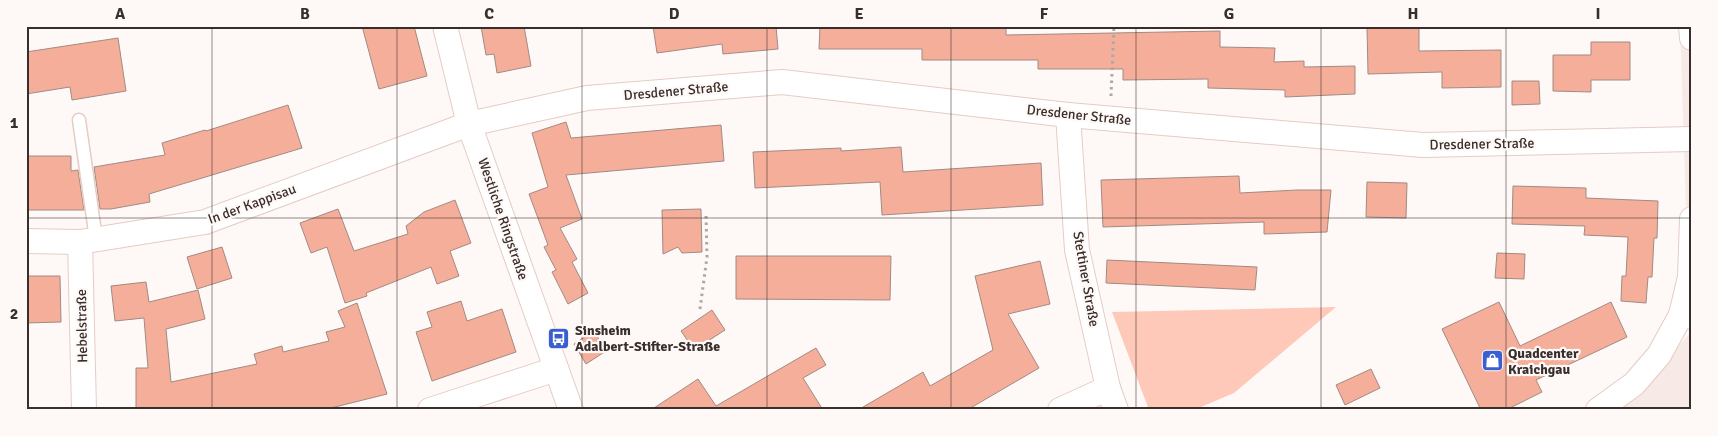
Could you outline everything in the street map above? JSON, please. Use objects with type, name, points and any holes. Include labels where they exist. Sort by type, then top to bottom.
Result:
[{"type":"street","name":"Westliche Ringstraße","points":[[445,26],[469,124],[571,410]]},
{"type":"street","points":[[1691,26],[1692,38]]},
{"type":"street","name":"Dresdener Straße","points":[[469,124],[587,98],[782,82],[1068,115],[1423,145],[1692,139]]},
{"type":"street","name":"Stettiner Straße","points":[[1068,115],[1077,250],[1108,388],[1116,410]]},
{"type":"street","name":"In der Kappisau","points":[[26,241],[88,241],[204,222],[469,124]]},
{"type":"street","points":[[1598,410],[1634,384],[1659,354],[1686,316],[1690,277],[1692,218]]},
{"type":"street","name":"Hebelstraße","points":[[84,410],[88,241]]},
{"type":"street","points":[[430,410],[556,369]]},
{"type":"street","points":[[1060,410],[1108,388]]},
{"type":"lane","points":[[79,120],[88,241]]},
{"type":"path","points":[[1110,118],[1114,26]]},
{"type":"path","points":[[700,309],[707,257],[706,214]]},
{"type":"shaded area","points":[[1680,26],[1692,26],[1692,410],[1615,410],[1639,392],[1690,333]]},
{"type":"shaded area","points":[[1336,307],[1234,393],[1194,410],[1149,410],[1112,312]]},
{"type":"building","points":[[362,26],[414,26],[427,76],[379,89]]},
{"type":"building","points":[[481,26],[524,26],[531,66],[497,73],[494,54],[486,55]]},
{"type":"building","points":[[653,26],[776,26],[778,49],[723,54],[722,44],[657,53]]},
{"type":"building","points":[[820,26],[1006,26],[1006,35],[1220,31],[1220,47],[1275,48],[1274,62],[1304,61],[1304,67],[1355,66],[1355,94],[1285,97],[1285,90],[1208,88],[1208,79],[1123,80],[1123,69],[1038,69],[1038,60],[922,60],[922,49],[819,49]]},
{"type":"building","points":[[1367,26],[1419,26],[1419,51],[1501,50],[1501,87],[1442,88],[1442,72],[1368,74]]},
{"type":"building","points":[[118,38],[126,91],[72,100],[70,87],[26,94],[26,52]]},
{"type":"building","points":[[1591,42],[1630,42],[1630,80],[1591,80],[1591,92],[1553,91],[1553,55],[1591,55]]},
{"type":"building","points":[[1512,81],[1539,81],[1540,104],[1512,105]]},
{"type":"building","points":[[288,105],[302,148],[149,194],[150,202],[111,209],[100,209],[94,167],[165,155],[162,143]]},
{"type":"building","points":[[566,122],[571,138],[721,125],[724,161],[566,175],[582,219],[560,228],[577,259],[572,262],[588,293],[568,304],[552,272],[556,270],[544,247],[548,245],[529,194],[548,187],[532,133]]},
{"type":"building","points":[[901,147],[903,172],[1041,163],[1043,205],[882,215],[880,182],[755,188],[753,152],[841,148],[841,151]]},
{"type":"building","points":[[26,156],[71,156],[71,171],[78,170],[84,210],[26,210]]},
{"type":"building","points":[[1239,176],[1240,193],[1331,190],[1327,232],[1264,234],[1264,222],[1103,227],[1101,180]]},
{"type":"building","points":[[1367,182],[1407,183],[1406,218],[1366,217]]},
{"type":"building","points":[[1513,186],[1586,188],[1586,198],[1658,201],[1657,238],[1654,238],[1652,277],[1648,277],[1646,303],[1621,301],[1622,276],[1626,276],[1628,237],[1584,235],[1585,226],[1512,224]]},
{"type":"building","points":[[455,200],[471,243],[450,251],[459,276],[437,284],[431,267],[366,293],[367,296],[345,303],[327,247],[311,253],[300,223],[338,209],[354,251],[408,234],[406,226],[424,212]]},
{"type":"building","points":[[701,209],[702,252],[682,253],[678,247],[663,254],[662,210]]},
{"type":"building","points":[[222,247],[232,278],[197,289],[187,257]]},
{"type":"building","points":[[1497,253],[1525,254],[1524,279],[1495,278]]},
{"type":"building","points":[[736,256],[891,256],[890,300],[736,299]]},
{"type":"building","points":[[1107,260],[1257,267],[1255,290],[1106,283]]},
{"type":"building","points":[[1040,261],[1050,304],[1008,314],[1039,368],[967,410],[858,410],[923,372],[930,386],[993,350],[975,276]]},
{"type":"building","points":[[26,276],[60,276],[61,322],[26,323]]},
{"type":"building","points":[[146,282],[149,302],[198,290],[205,319],[166,329],[171,382],[257,364],[254,354],[282,346],[283,352],[329,341],[326,332],[345,327],[338,311],[357,303],[387,394],[323,410],[136,410],[136,368],[148,368],[144,318],[115,321],[111,286]]},
{"type":"building","points":[[461,301],[467,321],[502,309],[516,352],[432,381],[416,332],[432,327],[427,312]]},
{"type":"building","name":"Quadcenter Kraichgau","points":[[1499,302],[1520,346],[1611,302],[1627,337],[1536,380],[1542,392],[1506,410],[1481,410],[1442,329]]},
{"type":"building","points":[[712,310],[725,330],[694,350],[681,331]]},
{"type":"building","points":[[594,331],[606,351],[586,364],[574,344]]},
{"type":"building","points":[[816,348],[826,365],[803,378],[823,410],[651,410],[698,379],[716,406]]},
{"type":"building","points":[[1371,369],[1380,388],[1345,405],[1336,385]]},
{"type":"place","name":"Sinsheim Adalbert-Stifter-Straße","points":[[559,338]]},
{"type":"place","name":"Quadcenter Kraichgau","points":[[1492,361]]}]
